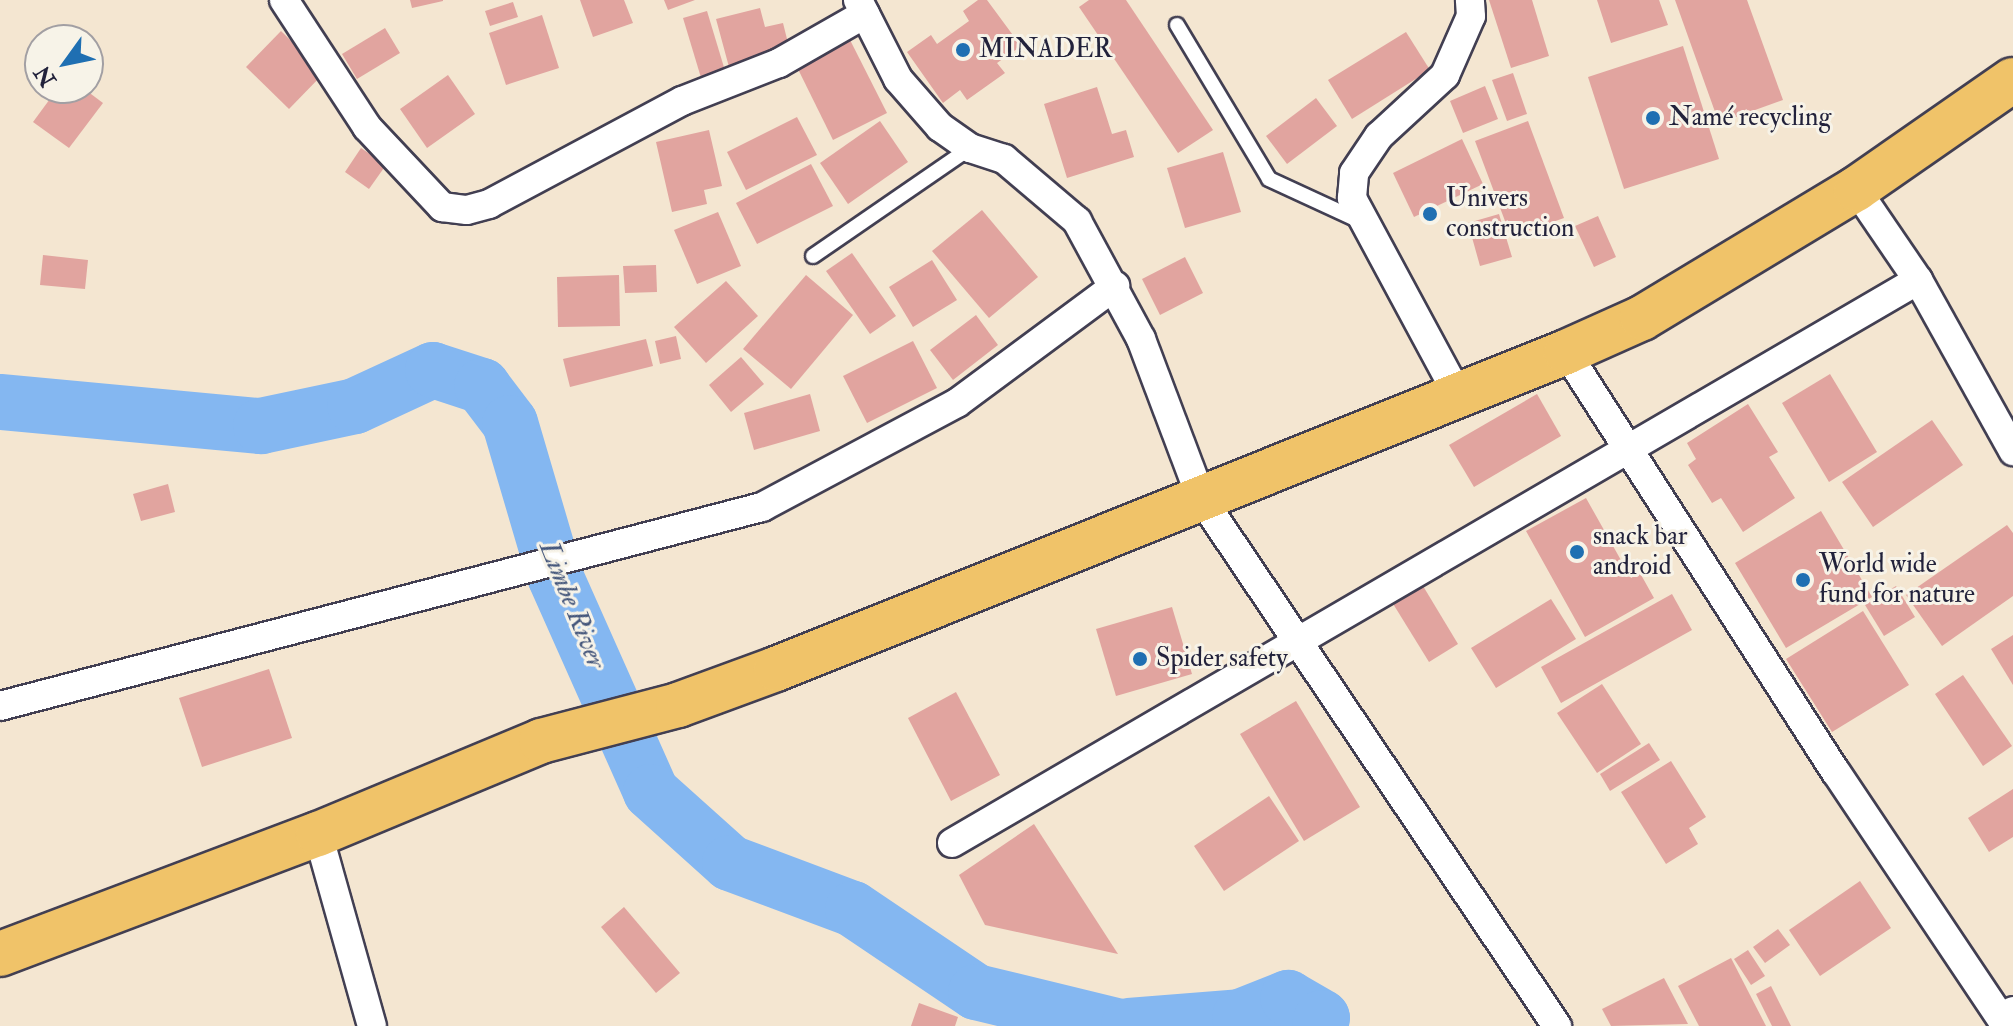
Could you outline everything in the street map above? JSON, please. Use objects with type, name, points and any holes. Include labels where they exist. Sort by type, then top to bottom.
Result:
[{"type":"highway","points":[[0,954],[318,834],[541,741],[678,705],[1566,352],[1642,318],[1856,189],[2013,80]]},
{"type":"street","points":[[284,0],[367,127],[442,207],[467,210],[489,204],[682,101],[779,63],[861,7],[898,79],[940,127],[970,148],[1004,159],[1077,221],[1115,286],[1201,498],[1557,1026]]},
{"type":"street","points":[[1458,395],[1352,198],[1354,173],[1379,136],[1445,75],[1471,16],[1470,0]]},
{"type":"street","points":[[1856,189],[1918,280],[2013,451]]},
{"type":"street","points":[[952,843],[1918,280]]},
{"type":"street","points":[[0,706],[762,507],[957,403],[1115,286]]},
{"type":"street","points":[[1566,352],[1836,772],[2005,1020]]},
{"type":"street","points":[[318,834],[372,1026]]},
{"type":"lane","points":[[1177,25],[1269,179],[1364,223]]},
{"type":"lane","points":[[813,256],[970,148]]},
{"type":"building","points":[[410,0],[443,0],[443,1],[412,8]]},
{"type":"building","points":[[580,0],[624,0],[633,23],[593,37]]},
{"type":"building","points":[[664,0],[695,0],[668,10]]},
{"type":"building","points":[[978,0],[987,0],[1021,46],[997,63],[1005,73],[967,100],[960,90],[943,103],[907,52],[931,35],[937,44],[969,21],[963,11]]},
{"type":"building","points":[[1089,0],[1126,0],[1213,130],[1178,153],[1079,7]]},
{"type":"building","points":[[1489,0],[1532,0],[1549,56],[1511,68]]},
{"type":"building","points":[[1597,0],[1659,0],[1668,25],[1611,43]]},
{"type":"building","points":[[1675,0],[1747,0],[1783,100],[1719,123]]},
{"type":"building","points":[[513,2],[518,17],[490,26],[485,11]]},
{"type":"building","points":[[760,8],[765,27],[783,23],[790,51],[729,67],[716,19]]},
{"type":"building","points":[[707,11],[726,74],[702,81],[683,18]]},
{"type":"building","points":[[542,15],[559,68],[506,85],[489,33]]},
{"type":"building","points":[[385,28],[400,53],[357,79],[342,54]]},
{"type":"building","points":[[281,31],[324,73],[289,109],[246,67]]},
{"type":"building","points":[[1406,32],[1430,70],[1352,119],[1328,80]]},
{"type":"building","points":[[847,34],[887,113],[833,140],[794,61]]},
{"type":"building","name":"Namé recycling","points":[[1683,46],[1719,159],[1624,189],[1588,77]]},
{"type":"building","points":[[1513,73],[1527,114],[1507,121],[1492,80]]},
{"type":"building","points":[[448,75],[475,114],[427,148],[400,109]]},
{"type":"building","points":[[1485,86],[1498,119],[1463,133],[1450,101]]},
{"type":"building","points":[[1097,87],[1112,134],[1126,130],[1134,157],[1067,178],[1044,104]]},
{"type":"building","points":[[1316,98],[1337,126],[1287,164],[1266,136]]},
{"type":"building","points":[[46,104],[102,104],[69,148],[33,122]]},
{"type":"building","points":[[797,117],[817,155],[746,190],[727,152]]},
{"type":"building","points":[[880,121],[908,162],[848,204],[820,163]]},
{"type":"building","points":[[1528,121],[1564,218],[1511,237],[1475,141]]},
{"type":"building","points":[[709,130],[722,186],[704,190],[707,204],[672,212],[656,142]]},
{"type":"building","points":[[1462,139],[1483,184],[1414,217],[1393,173]]},
{"type":"building","points":[[361,148],[386,165],[369,189],[345,172]]},
{"type":"building","points":[[1223,152],[1241,212],[1185,228],[1167,168]]},
{"type":"building","points":[[811,164],[833,206],[757,244],[736,203]]},
{"type":"building","points":[[982,210],[1038,277],[989,318],[932,251]]},
{"type":"building","points":[[718,212],[741,266],[697,284],[674,230]]},
{"type":"building","points":[[1499,214],[1512,257],[1480,266],[1468,223]]},
{"type":"building","points":[[1598,216],[1616,257],[1594,267],[1575,226]]},
{"type":"building","points":[[852,253],[896,316],[870,334],[826,271]]},
{"type":"building","points":[[43,255],[88,260],[85,289],[40,285]]},
{"type":"building","points":[[1185,257],[1203,293],[1160,315],[1142,279]]},
{"type":"building","points":[[932,260],[957,300],[913,327],[889,287]]},
{"type":"building","points":[[656,265],[657,292],[625,293],[623,266]]},
{"type":"building","points":[[619,275],[620,326],[558,327],[557,277]]},
{"type":"building","points":[[806,275],[853,315],[791,389],[743,349]]},
{"type":"building","points":[[726,281],[758,316],[706,363],[674,327]]},
{"type":"building","points":[[976,315],[998,345],[953,380],[930,350]]},
{"type":"building","points":[[676,336],[681,359],[660,364],[655,341]]},
{"type":"building","points":[[646,339],[653,366],[570,387],[563,359]]},
{"type":"building","points":[[913,341],[937,388],[867,423],[843,376]]},
{"type":"building","points":[[741,357],[764,384],[731,412],[709,385]]},
{"type":"building","points":[[1830,374],[1877,452],[1829,482],[1782,403]]},
{"type":"building","points":[[810,394],[820,431],[754,450],[744,413]]},
{"type":"building","points":[[1537,394],[1561,436],[1474,487],[1449,445]]},
{"type":"building","points":[[1748,404],[1778,452],[1769,457],[1795,498],[1743,532],[1721,498],[1712,503],[1688,465],[1696,459],[1687,443]]},
{"type":"building","points":[[1932,420],[1963,465],[1873,527],[1842,482]]},
{"type":"building","points":[[168,484],[175,512],[141,521],[133,494]]},
{"type":"building","name":"snack bar android","points":[[1586,498],[1631,578],[1640,573],[1654,598],[1585,637],[1526,531]]},
{"type":"building","name":"World wide fund for nature","points":[[1821,511],[1872,597],[1786,648],[1735,563]]},
{"type":"building","points":[[2007,525],[2013,533],[2013,596],[1942,646],[1906,595]]},
{"type":"building","points":[[1417,576],[1458,644],[1429,662],[1387,594]]},
{"type":"building","points":[[1896,586],[1915,617],[1884,636],[1865,605]]},
{"type":"building","points":[[1672,594],[1692,630],[1561,703],[1541,667]]},
{"type":"building","points":[[1551,599],[1576,639],[1496,688],[1471,648]]},
{"type":"building","points":[[1172,607],[1192,674],[1116,696],[1096,629]]},
{"type":"building","points":[[1863,611],[1909,685],[1832,732],[1786,659]]},
{"type":"building","points":[[2013,635],[2013,685],[1991,649]]},
{"type":"building","points":[[269,669],[292,738],[202,767],[179,698]]},
{"type":"building","points":[[1963,675],[2012,746],[1983,766],[1935,694]]},
{"type":"building","points":[[1602,684],[1641,744],[1597,773],[1557,713]]},
{"type":"building","points":[[956,692],[1000,775],[951,801],[908,718]]},
{"type":"building","points":[[1296,701],[1360,807],[1304,841],[1240,734]]},
{"type":"building","points":[[1649,743],[1660,760],[1610,791],[1600,774]]},
{"type":"building","points":[[1671,761],[1706,817],[1689,828],[1698,844],[1666,864],[1621,792]]},
{"type":"building","points":[[2013,789],[2013,837],[1989,852],[1968,818]]},
{"type":"building","points":[[1269,796],[1299,841],[1224,891],[1194,846]]},
{"type":"building","points":[[1034,824],[1118,954],[985,925],[959,875]]},
{"type":"building","points":[[1860,881],[1891,928],[1820,976],[1789,930]]},
{"type":"building","points":[[624,907],[680,973],[656,993],[601,927]]},
{"type":"building","points":[[1778,929],[1790,945],[1765,963],[1753,947]]},
{"type":"building","points":[[1748,950],[1765,976],[1751,985],[1734,959]]},
{"type":"building","points":[[1731,958],[1766,1026],[1699,1026],[1678,986]]},
{"type":"building","points":[[1664,978],[1688,1024],[1611,1026],[1602,1009]]},
{"type":"building","points":[[1771,986],[1791,1026],[1772,1026],[1756,994]]},
{"type":"building","points":[[919,1003],[958,1017],[955,1026],[911,1026]]},
{"type":"waterway","name":"Limbe River","points":[[0,402],[261,426],[355,406],[433,370],[482,386],[510,423],[555,576],[651,792],[730,863],[853,909],[976,992],[1117,1026]]},
{"type":"waterway","name":"Limbe River","points":[[1129,1026],[1240,1017],[1288,998],[1322,1018],[1320,1026]]},
{"type":"place","name":"MINADER","points":[[963,50]]},
{"type":"place","name":"Namé recycling","points":[[1653,118]]},
{"type":"place","name":"Univers construction","points":[[1430,214]]},
{"type":"place","name":"snack bar android","points":[[1577,552]]},
{"type":"place","name":"World wide fund for nature","points":[[1803,580]]},
{"type":"place","name":"Spider safety","points":[[1140,659]]}]
